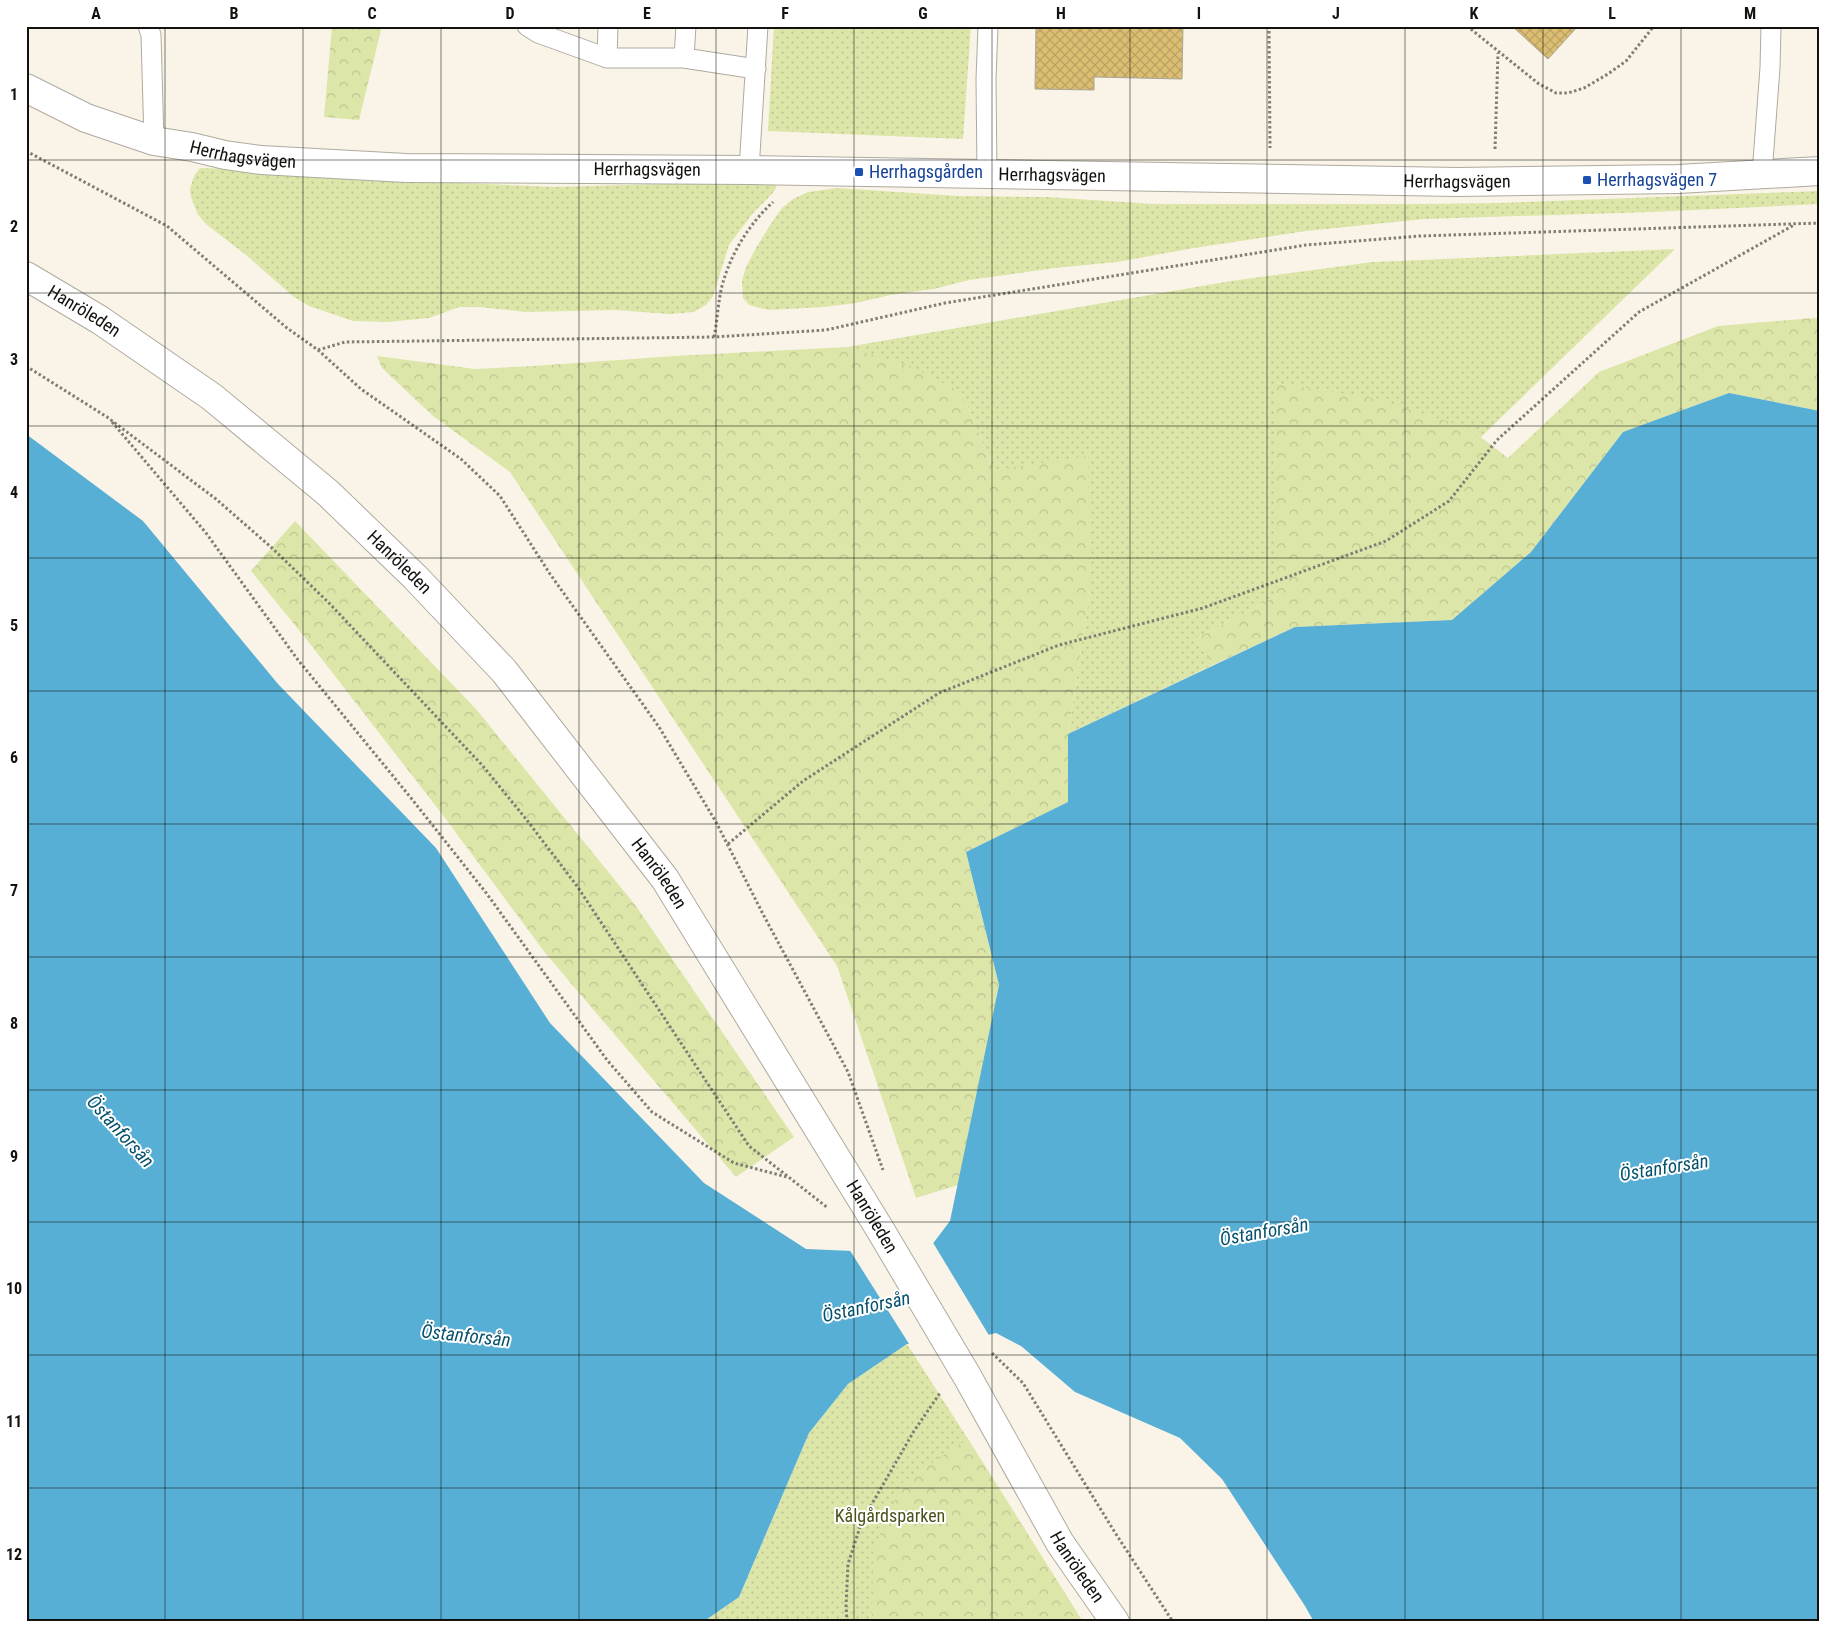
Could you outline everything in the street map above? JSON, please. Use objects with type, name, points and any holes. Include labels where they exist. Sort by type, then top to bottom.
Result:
[{"type":"main road","name":"Herrhagsvägen","points":[[26,88],[86,118],[154,141],[192,146],[225,155],[270,161],[406,168],[749,170],[1493,181],[1678,179],[1820,171]]},
{"type":"main road","name":"Hanröleden","points":[[26,276],[100,320],[212,397],[292,463],[328,493],[415,577],[504,672],[665,880],[881,1231],[954,1355],[1060,1543],[1115,1622]]},
{"type":"lane","points":[[148,26],[150,34],[154,141]]},
{"type":"lane","points":[[527,26],[538,33],[607,58],[684,58],[756,70]]},
{"type":"lane","points":[[607,58],[608,26]]},
{"type":"lane","points":[[684,58],[686,26]]},
{"type":"lane","points":[[749,170],[758,26]]},
{"type":"lane","points":[[987,174],[986,79],[988,26]]},
{"type":"lane","points":[[1762,174],[1770,68],[1771,26]]},
{"type":"path","points":[[1269,26],[1270,179]]},
{"type":"path","points":[[1467,26],[1498,53],[1539,84],[1556,93],[1568,93],[1584,88],[1608,74],[1626,61],[1654,26]]},
{"type":"path","points":[[1493,181],[1498,53]]},
{"type":"path","points":[[26,150],[168,226],[287,328],[318,350],[361,389],[461,459],[500,496],[550,574],[659,727],[716,822],[848,1072],[884,1173]]},
{"type":"path","points":[[714,337],[724,280],[741,243],[758,215],[780,195],[782,171]]},
{"type":"path","points":[[318,350],[345,342],[714,337],[826,330],[945,303],[1306,245],[1420,236],[1820,223]]},
{"type":"path","points":[[728,844],[803,781],[939,693],[1059,645],[1202,608],[1386,541],[1449,501],[1497,440],[1639,312],[1795,224]]},
{"type":"path","points":[[26,366],[108,417],[216,499],[272,548],[329,602],[482,765],[577,886],[749,1146],[828,1208]]},
{"type":"path","points":[[108,417],[206,533],[298,660],[481,887],[607,1060],[652,1112],[734,1163],[790,1178]]},
{"type":"path","points":[[986,1347],[1024,1383],[1114,1531],[1173,1622]]},
{"type":"path","points":[[846,1622],[848,1564],[862,1521],[914,1431],[942,1390]]},
{"type":"green space","points":[[332,26],[382,26],[359,120],[324,117]]},
{"type":"green space","points":[[774,26],[971,26],[963,139],[768,131]]},
{"type":"green space","points":[[200,168],[276,170],[412,181],[555,187],[776,181],[776,188],[753,213],[729,245],[713,296],[706,305],[694,312],[669,314],[615,310],[526,312],[459,307],[429,318],[387,322],[353,321],[309,306],[294,297],[246,255],[206,224],[198,215],[190,189],[194,176]]},
{"type":"green space","points":[[837,188],[958,196],[1047,197],[1154,204],[1498,203],[1820,191],[1820,204],[1651,212],[1424,219],[1306,231],[1117,262],[1055,268],[969,280],[934,289],[890,295],[856,303],[769,310],[749,305],[743,298],[742,281],[746,267],[782,208],[793,199],[808,192]]},
{"type":"green space","points":[[1675,249],[1481,437],[1469,428],[1277,383],[1277,596],[1195,639],[1213,665],[1068,734],[1090,590],[994,470],[962,393],[847,347],[1231,281],[1373,262]]},
{"type":"green space","points":[[1820,319],[1820,411],[1729,393],[1623,432],[1531,552],[1452,620],[1295,627],[1213,665],[1195,639],[1277,596],[1276,383],[1372,398],[1469,428],[1508,458],[1599,372],[1718,326]]},
{"type":"green space","points":[[847,347],[910,366],[962,393],[994,470],[1088,456],[1090,590],[1068,734],[1068,802],[966,852],[999,985],[958,1185],[916,1198],[837,966],[510,472],[433,416],[382,368],[377,356],[475,369]]},
{"type":"green space","points":[[295,521],[476,709],[636,906],[794,1137],[736,1177],[546,954],[442,814],[251,571]]},
{"type":"green space","name":"Kålgårdsparken","points":[[907,1344],[1083,1622],[703,1622],[739,1597],[809,1433],[848,1384]]},
{"type":"green space","points":[[968,1439],[1083,1622],[872,1622],[873,1551],[902,1483]]},
{"type":"water","name":"Östanforsån","points":[[1729,393],[1820,411],[1820,1622],[1314,1622],[1222,1479],[1180,1438],[1075,1392],[1021,1346],[996,1333],[958,1342],[907,1344],[848,1384],[809,1433],[739,1597],[703,1622],[26,1622],[26,434],[143,521],[278,684],[436,848],[550,1023],[704,1183],[806,1249],[925,1254],[950,1221],[999,985],[966,852],[1068,802],[1068,734],[1295,627],[1452,620],[1531,552],[1623,432]]},
{"type":"pier","points":[[932,1241],[990,1337],[958,1345],[911,1347],[849,1249],[924,1252]]},
{"type":"building","points":[[1036,26],[1183,26],[1182,79],[1094,77],[1094,90],[1035,89]]},
{"type":"building","points":[[1512,26],[1578,26],[1548,59]]},
{"type":"place","name":"Herrhagsgården","points":[[859,172]]},
{"type":"place","name":"Herrhagsvägen 7","points":[[1587,180]]}]
